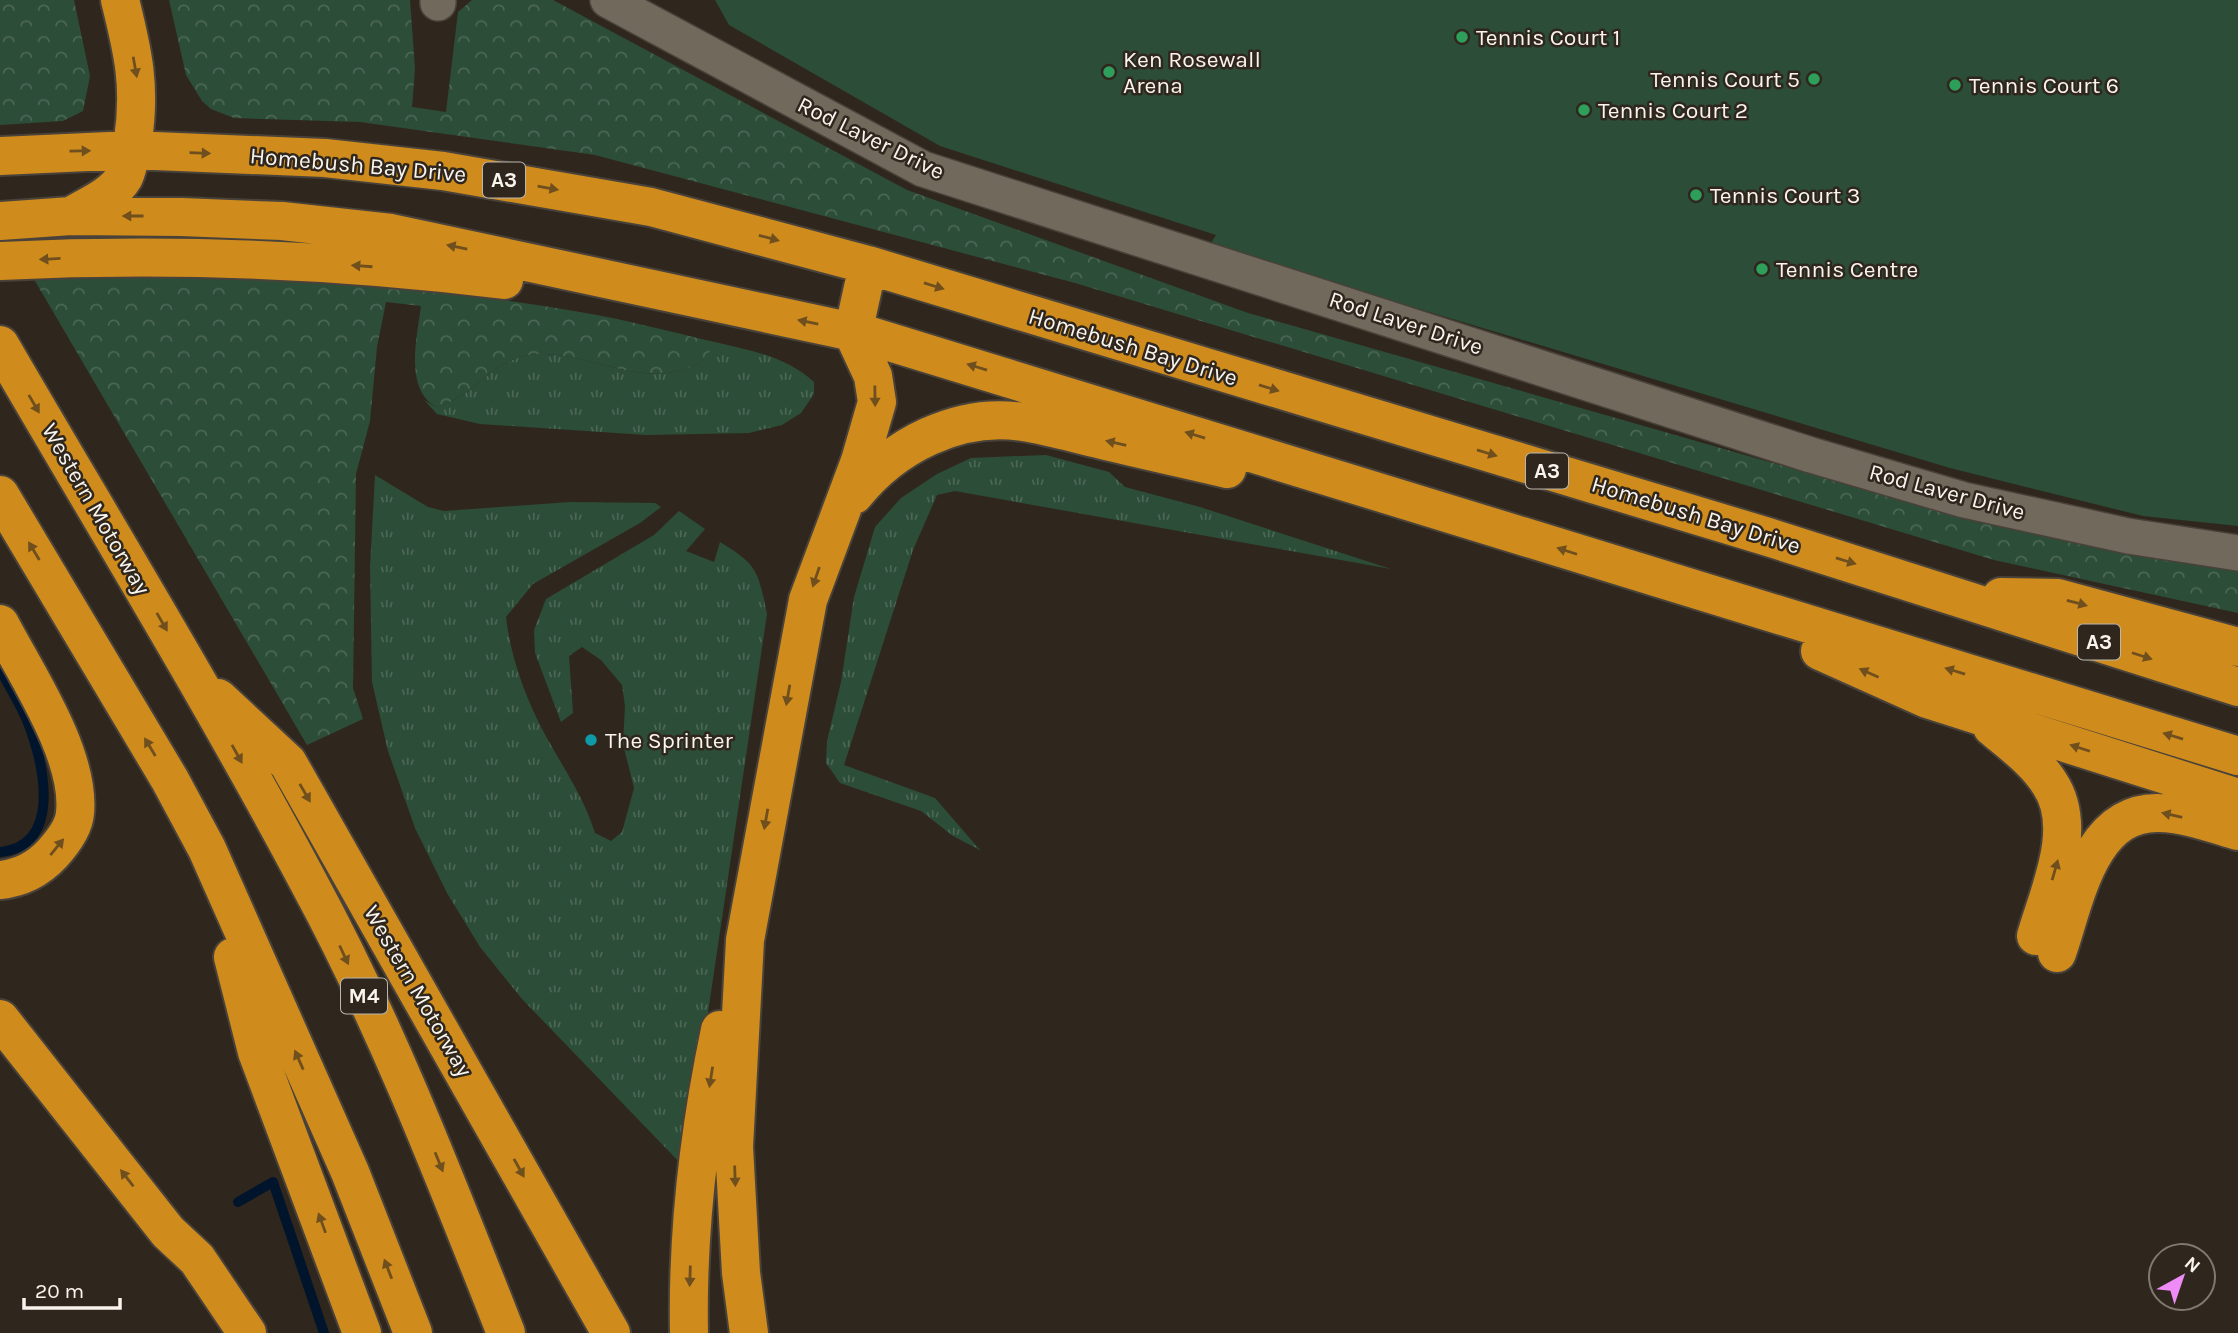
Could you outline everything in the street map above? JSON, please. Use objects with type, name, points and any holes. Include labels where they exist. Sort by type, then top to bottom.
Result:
[{"type":"highway","points":[[71,216],[110,193],[124,177],[131,150],[138,104],[137,78],[120,0]]},
{"type":"highway","name":"Homebush Bay Drive","points":[[14,156],[131,150],[325,158],[496,179],[651,207],[868,265],[1961,596],[2238,687]]},
{"type":"highway","points":[[0,221],[71,216],[282,221],[391,233],[853,333],[911,347],[1668,583],[2238,756]]},
{"type":"highway","points":[[0,261],[100,257],[238,258],[430,271],[763,312]]},
{"type":"highway","points":[[689,1333],[691,1218],[696,1169],[720,1030],[745,940],[808,600],[860,461],[877,402],[873,376],[853,333],[868,265]]},
{"type":"highway","name":"Western Motorway","points":[[0,345],[192,674],[310,884],[412,1098],[506,1333]]},
{"type":"highway","points":[[839,517],[882,464],[920,440],[961,426],[1021,422],[1517,535]]},
{"type":"highway","points":[[0,495],[170,780],[206,849],[350,1172],[413,1333]]},
{"type":"highway","points":[[1668,583],[1927,699],[2238,798]]},
{"type":"highway","points":[[1961,596],[2058,598],[2238,647]]},
{"type":"highway","points":[[0,624],[58,737],[71,772],[76,799],[75,816],[69,832],[52,854],[29,872],[0,880]]},
{"type":"highway","name":"Western Motorway","points":[[192,674],[288,763],[611,1333]]},
{"type":"highway","points":[[1978,716],[2028,758],[2052,785],[2062,817],[2060,852],[2046,944],[2090,858],[2110,832],[2133,816],[2160,813],[2238,831]]},
{"type":"highway","points":[[206,849],[257,1052],[362,1333]]},
{"type":"highway","points":[[745,940],[734,1147],[737,1225],[749,1333]]},
{"type":"highway","points":[[0,1019],[168,1232],[197,1259],[247,1333]]},
{"type":"highway","points":[[168,1232],[182,1271],[222,1333]]},
{"type":"street","name":"Rod Laver Drive","points":[[608,0],[923,169],[1811,455],[1964,500],[2128,536],[2238,553]]},
{"type":"green space","points":[[0,0],[74,0],[90,76],[83,111],[63,121],[0,125]]},
{"type":"green space","points":[[169,0],[410,0],[415,69],[412,107],[446,112],[458,12],[472,0],[553,0],[907,190],[1248,313],[1938,510],[2238,572],[2238,613],[1994,560],[1075,283],[595,155],[360,122],[234,118],[211,109],[202,101],[186,75]]},
{"type":"green space","name":"Tennis Centre","points":[[715,0],[2238,0],[2238,526],[2143,516],[1950,468],[1209,246],[1216,235],[940,146],[729,25]]},
{"type":"green space","points":[[28,269],[304,281],[443,293],[597,315],[715,342],[702,362],[680,371],[661,374],[641,373],[563,356],[526,356],[498,368],[463,395],[436,407],[426,399],[416,375],[421,306],[386,302],[377,347],[370,421],[356,474],[353,688],[363,719],[307,745]]},
{"type":"green space","points":[[715,342],[768,356],[792,366],[814,382],[814,394],[801,413],[782,425],[749,433],[646,435],[480,424],[437,414],[424,400],[436,407],[450,402],[498,368],[526,356],[563,356],[641,373],[661,374],[680,371],[699,363]]},
{"type":"green space","points":[[1046,455],[1109,472],[1125,487],[1200,507],[1391,569],[955,491],[937,495],[913,550],[844,765],[935,798],[980,850],[953,836],[921,811],[840,783],[826,763],[827,741],[841,682],[854,597],[875,527],[901,498],[937,474],[971,458]]},
{"type":"green space","points":[[375,475],[428,507],[444,511],[570,502],[655,503],[661,507],[640,523],[533,584],[506,617],[516,665],[533,711],[580,797],[595,833],[611,841],[622,832],[634,788],[623,744],[625,706],[622,685],[601,660],[582,647],[569,656],[573,713],[561,722],[535,653],[534,630],[546,599],[654,535],[679,511],[705,529],[686,551],[714,562],[720,542],[742,557],[758,578],[767,614],[685,1168],[522,999],[480,947],[447,893],[415,828],[388,751],[372,682],[370,567]]},
{"type":"waterway","points":[[0,669],[30,728],[40,763],[44,802],[33,836],[20,847],[0,852]]},
{"type":"waterway","points":[[238,1202],[273,1182],[324,1333]]},
{"type":"place","name":"Tennis Court 1","points":[[1462,37]]},
{"type":"place","name":"Ken Rosewall Arena","points":[[1109,72]]},
{"type":"place","name":"Tennis Court 5","points":[[1814,79]]},
{"type":"place","name":"Tennis Court 6","points":[[1955,85]]},
{"type":"place","name":"Tennis Court 2","points":[[1584,110]]},
{"type":"place","name":"Tennis Court 3","points":[[1696,195]]},
{"type":"place","name":"Tennis Centre","points":[[1762,269]]},
{"type":"place","name":"The Sprinter","points":[[591,740]]}]
